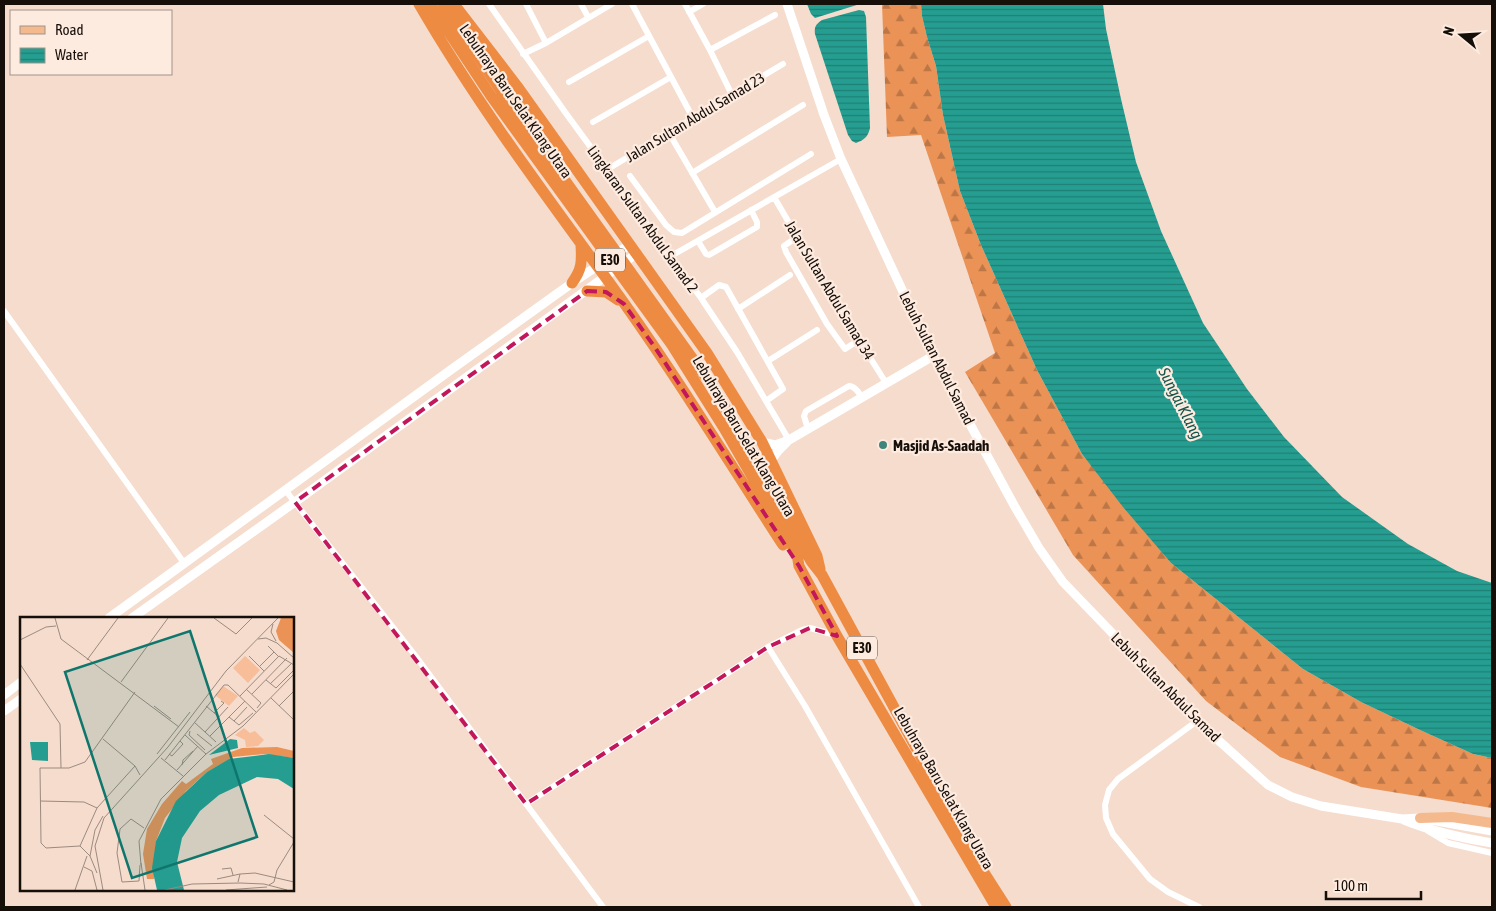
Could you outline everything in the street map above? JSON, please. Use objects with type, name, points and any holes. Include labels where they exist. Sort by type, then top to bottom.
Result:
[{"type":"highway","points":[[419,4],[435,32],[487,110],[656,349],[791,557],[800,566]]},
{"type":"highway","name":"Lebuhraya Baru Selat Klang Utara","points":[[430,4],[715,390],[811,560],[822,575],[983,871],[1006,907]]},
{"type":"highway","name":"Lebuhraya Baru Selat Klang Utara","points":[[442,4],[496,93],[672,345],[724,428],[797,554],[800,566],[837,636],[996,907]]},
{"type":"highway","points":[[454,4],[517,86],[707,353],[762,442],[817,556],[822,575]]},
{"type":"highway","points":[[572,283],[582,266],[581,245]]},
{"type":"highway","points":[[587,291],[606,292],[624,304]]},
{"type":"main road","points":[[1420,818],[1452,817],[1492,823]]},
{"type":"street","name":"Lingkaran Sultan Abdul Samad 2","points":[[489,4],[523,54],[701,298],[737,352],[789,440]]},
{"type":"street","points":[[526,4],[546,43]]},
{"type":"street","points":[[582,4],[588,17]]},
{"type":"street","points":[[523,54],[546,43],[612,4]]},
{"type":"street","points":[[632,4],[693,118]]},
{"type":"street","points":[[685,4],[732,95]]},
{"type":"street","points":[[689,12],[703,4]]},
{"type":"street","name":"Lebuh Sultan Abdul Samad","points":[[787,4],[824,115],[841,159],[933,356],[1039,548],[1063,582],[1197,721],[1268,785],[1292,797],[1321,806],[1402,819],[1420,818],[1492,831]]},
{"type":"street","points":[[710,50],[775,15]]},
{"type":"street","points":[[569,82],[649,36]]},
{"type":"street","name":"Jalan Sultan Abdul Samad 23","points":[[608,169],[783,64]]},
{"type":"street","points":[[593,122],[671,76]]},
{"type":"street","points":[[692,173],[803,105]]},
{"type":"street","points":[[668,133],[714,212]]},
{"type":"street","points":[[630,176],[666,225],[674,232],[682,233],[811,154]]},
{"type":"street","points":[[671,256],[841,159]]},
{"type":"street","name":"Jalan Sultan Abdul Samad 34","points":[[774,197],[886,383]]},
{"type":"street","points":[[698,241],[706,254],[709,255],[757,227],[757,222],[750,210]]},
{"type":"street","points":[[797,236],[784,246],[786,252],[827,324],[845,349],[859,340]]},
{"type":"street","points":[[110,617],[572,283],[597,266],[633,250]]},
{"type":"street","points":[[133,617],[606,278],[633,250]]},
{"type":"street","points":[[738,309],[790,275]]},
{"type":"street","points":[[701,298],[719,285],[726,287],[783,389],[766,401]]},
{"type":"street","points":[[4,311],[184,563]]},
{"type":"street","points":[[768,361],[817,330]]},
{"type":"street","points":[[762,442],[776,445],[789,440],[933,356]]},
{"type":"street","points":[[808,429],[804,416],[806,411],[848,386],[852,386],[862,397]]},
{"type":"street","points":[[390,415],[398,427]]},
{"type":"street","points":[[770,462],[789,440]]},
{"type":"street","points":[[286,491],[414,654],[603,907]]},
{"type":"street","points":[[526,804],[768,647],[810,628],[837,636]]},
{"type":"street","points":[[768,647],[805,706],[918,907]]},
{"type":"street","points":[[4,695],[20,683]]},
{"type":"street","points":[[4,711],[20,699]]},
{"type":"street","points":[[1197,721],[1118,780],[1109,790],[1105,805],[1106,818],[1114,834],[1150,879],[1168,892],[1198,907]]},
{"type":"street","name":"Lebuh Sultan Abdul Samad","points":[[1402,819],[1425,829],[1459,838],[1492,843]]},
{"type":"street","points":[[1425,829],[1448,843],[1492,853]]},
{"type":"highlighted area","points":[[587,291],[606,292],[624,304],[656,349],[799,566],[837,636],[810,628],[768,647],[526,804],[295,502]]},
{"type":"green space","points":[[882,4],[921,4],[927,37],[936,66],[943,115],[960,191],[981,245],[1037,370],[1082,454],[1171,563],[1303,669],[1361,702],[1420,730],[1473,754],[1492,758],[1492,808],[1361,787],[1280,757],[1206,701],[1073,555],[965,372],[995,353],[921,135],[887,137]]},
{"type":"water","points":[[807,4],[860,4],[815,18]]},
{"type":"water","name":"Sungai Klang","points":[[921,4],[1103,4],[1106,29],[1136,162],[1161,231],[1203,323],[1247,389],[1284,437],[1342,497],[1408,544],[1457,571],[1492,583],[1492,758],[1473,754],[1420,730],[1361,702],[1303,669],[1171,563],[1123,507],[1082,454],[1037,370],[981,245],[960,191],[943,115],[936,66],[927,37]]},
{"type":"water","points":[[859,10],[864,11],[866,17],[870,128],[865,138],[856,143],[848,135],[815,32],[816,26],[822,20]]},
{"type":"place","name":"Masjid As-Saadah","points":[[883,445]]}]
